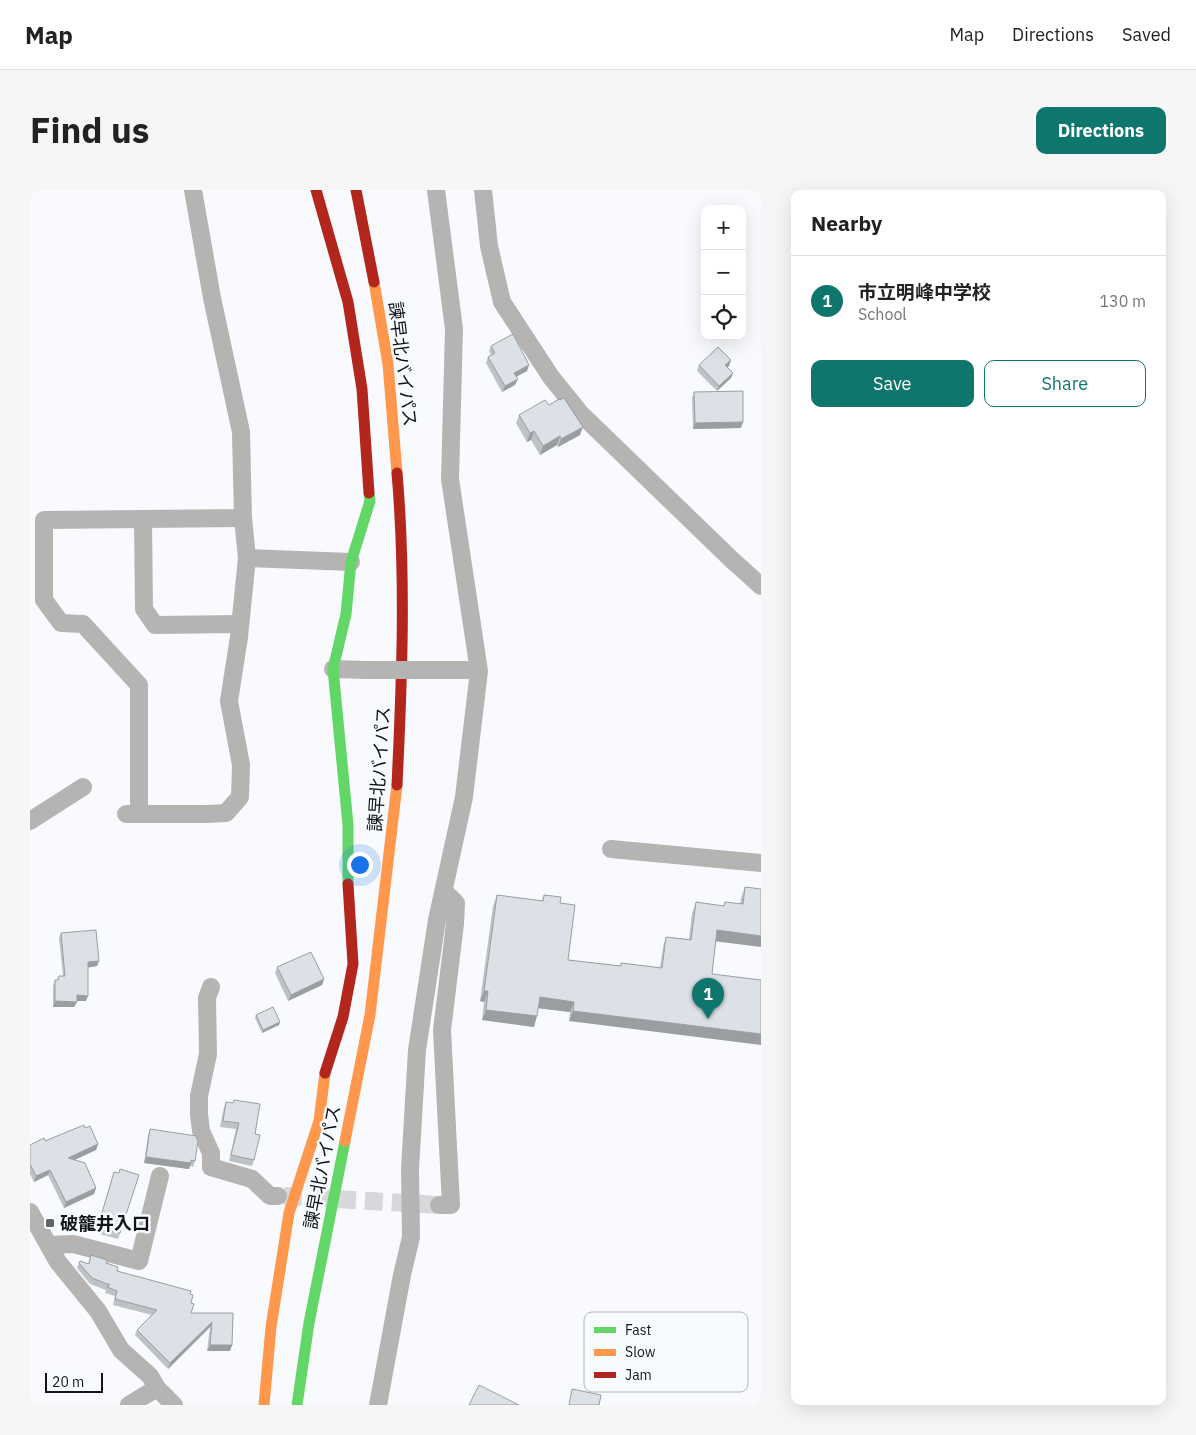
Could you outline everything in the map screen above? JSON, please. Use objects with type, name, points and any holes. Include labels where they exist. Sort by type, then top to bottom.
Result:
[{"type":"main road","points":[[264,1405],[271,1327],[289,1213],[319,1121],[325,1071],[344,1017],[353,964],[348,876],[348,825],[333,670],[346,614],[351,562],[370,501],[362,389],[348,302],[316,190]]},
{"type":"main road","name":"諫早北バイパス","points":[[297,1405],[309,1323],[370,1015],[396,797],[401,700],[403,651],[400,506],[388,364],[369,249],[356,190]]},
{"type":"street","points":[[193,190],[212,298],[241,432],[247,558],[229,701],[241,765],[240,796],[226,813],[132,814],[139,685],[83,624],[61,623],[44,600],[44,520],[244,518]]},
{"type":"street","points":[[378,1405],[402,1275],[411,1237],[410,1169],[417,1050],[437,920],[464,796],[473,671],[450,479],[454,329],[436,190]]},
{"type":"street","points":[[484,190],[489,246],[502,302],[551,377],[580,413],[761,586]]},
{"type":"street","points":[[143,519],[144,609],[155,624],[240,624]]},
{"type":"street","points":[[247,558],[351,562]]},
{"type":"street","points":[[333,670],[473,671]]},
{"type":"street","points":[[30,821],[83,787]]},
{"type":"street","points":[[611,849],[761,863]]},
{"type":"street","points":[[439,1205],[451,1205],[442,1030],[456,903],[444,891]]},
{"type":"street","points":[[211,987],[207,998],[208,1054],[199,1096],[201,1131],[211,1153],[211,1167],[252,1180],[270,1196],[278,1196]]},
{"type":"street","points":[[49,1245],[73,1244],[139,1261],[160,1176]]},
{"type":"street","points":[[30,1212],[58,1262],[98,1311],[121,1350],[150,1376],[157,1388],[174,1405]]},
{"type":"street","points":[[129,1405],[157,1388]]},
{"type":"building","points":[[513,334],[529,365],[514,373],[518,379],[505,386],[488,357],[495,353],[491,346]]},
{"type":"building","points":[[718,347],[731,360],[725,365],[733,373],[719,386],[699,365]]},
{"type":"building","points":[[743,391],[743,422],[695,423],[694,392]]},
{"type":"building","points":[[564,398],[583,427],[561,439],[560,436],[543,446],[534,431],[530,433],[519,415],[545,400],[549,405]]},
{"type":"building","points":[[745,887],[761,889],[761,936],[717,930],[712,974],[761,980],[761,1034],[573,1011],[574,1002],[540,997],[537,1016],[486,1010],[488,991],[484,991],[497,895],[543,901],[544,895],[561,897],[560,903],[575,905],[568,960],[621,966],[621,963],[662,968],[666,937],[691,940],[696,902],[724,906],[725,902],[743,904]]},
{"type":"building","points":[[96,930],[99,961],[88,962],[88,996],[77,995],[77,1002],[55,1001],[55,980],[58,980],[59,976],[65,976],[61,933]]},
{"type":"building","points":[[311,952],[324,979],[291,995],[277,967]]},
{"type":"building","points":[[273,1007],[280,1022],[263,1030],[256,1015]]},
{"type":"building","points":[[234,1100],[260,1104],[255,1134],[260,1135],[254,1160],[231,1155],[239,1123],[223,1121],[226,1102],[233,1103]]},
{"type":"building","points":[[84,1125],[85,1128],[90,1126],[98,1144],[68,1158],[85,1163],[96,1188],[66,1202],[50,1170],[36,1176],[30,1164],[30,1145],[44,1138],[45,1141]]},
{"type":"building","points":[[150,1129],[196,1136],[198,1141],[195,1161],[191,1160],[191,1163],[146,1157]]},
{"type":"building","points":[[120,1169],[139,1175],[120,1233],[103,1228],[104,1224],[99,1223],[114,1172],[119,1173]]},
{"type":"building","points":[[91,1255],[107,1260],[106,1263],[118,1267],[117,1271],[191,1291],[190,1294],[193,1295],[191,1303],[194,1304],[191,1313],[233,1313],[232,1345],[210,1345],[212,1322],[170,1363],[137,1330],[157,1310],[115,1299],[117,1291],[107,1287],[110,1285],[92,1278],[79,1263],[80,1261],[89,1264]]},
{"type":"building","points":[[479,1385],[519,1405],[469,1405]]},
{"type":"building","points":[[572,1389],[601,1395],[599,1405],[569,1405]]},
{"type":"tunnel","points":[[284,1196],[439,1205]]},
{"type":"traffic: fast","points":[[348,884],[348,825],[333,669],[346,614],[351,562],[370,501],[369,493]]},
{"type":"traffic: fast","points":[[297,1405],[309,1323],[345,1141]]},
{"type":"traffic: slow","points":[[374,282],[388,364],[397,473]]},
{"type":"traffic: slow","points":[[345,1141],[370,1015],[397,785]]},
{"type":"traffic: slow","points":[[264,1405],[271,1327],[289,1213],[319,1121],[325,1073]]},
{"type":"traffic: jam","points":[[316,190],[348,302],[362,389],[369,493]]},
{"type":"traffic: jam","points":[[356,190],[374,282]]},
{"type":"traffic: jam","points":[[397,473],[402,551],[402,668],[397,785]]},
{"type":"traffic: jam","points":[[325,1073],[343,1017],[353,964],[348,884]]},
{"type":"place","name":"市立明峰中学校","points":[[708,1019]]},
{"type":"place","name":"破籠井入口","points":[[50,1223]]}]
